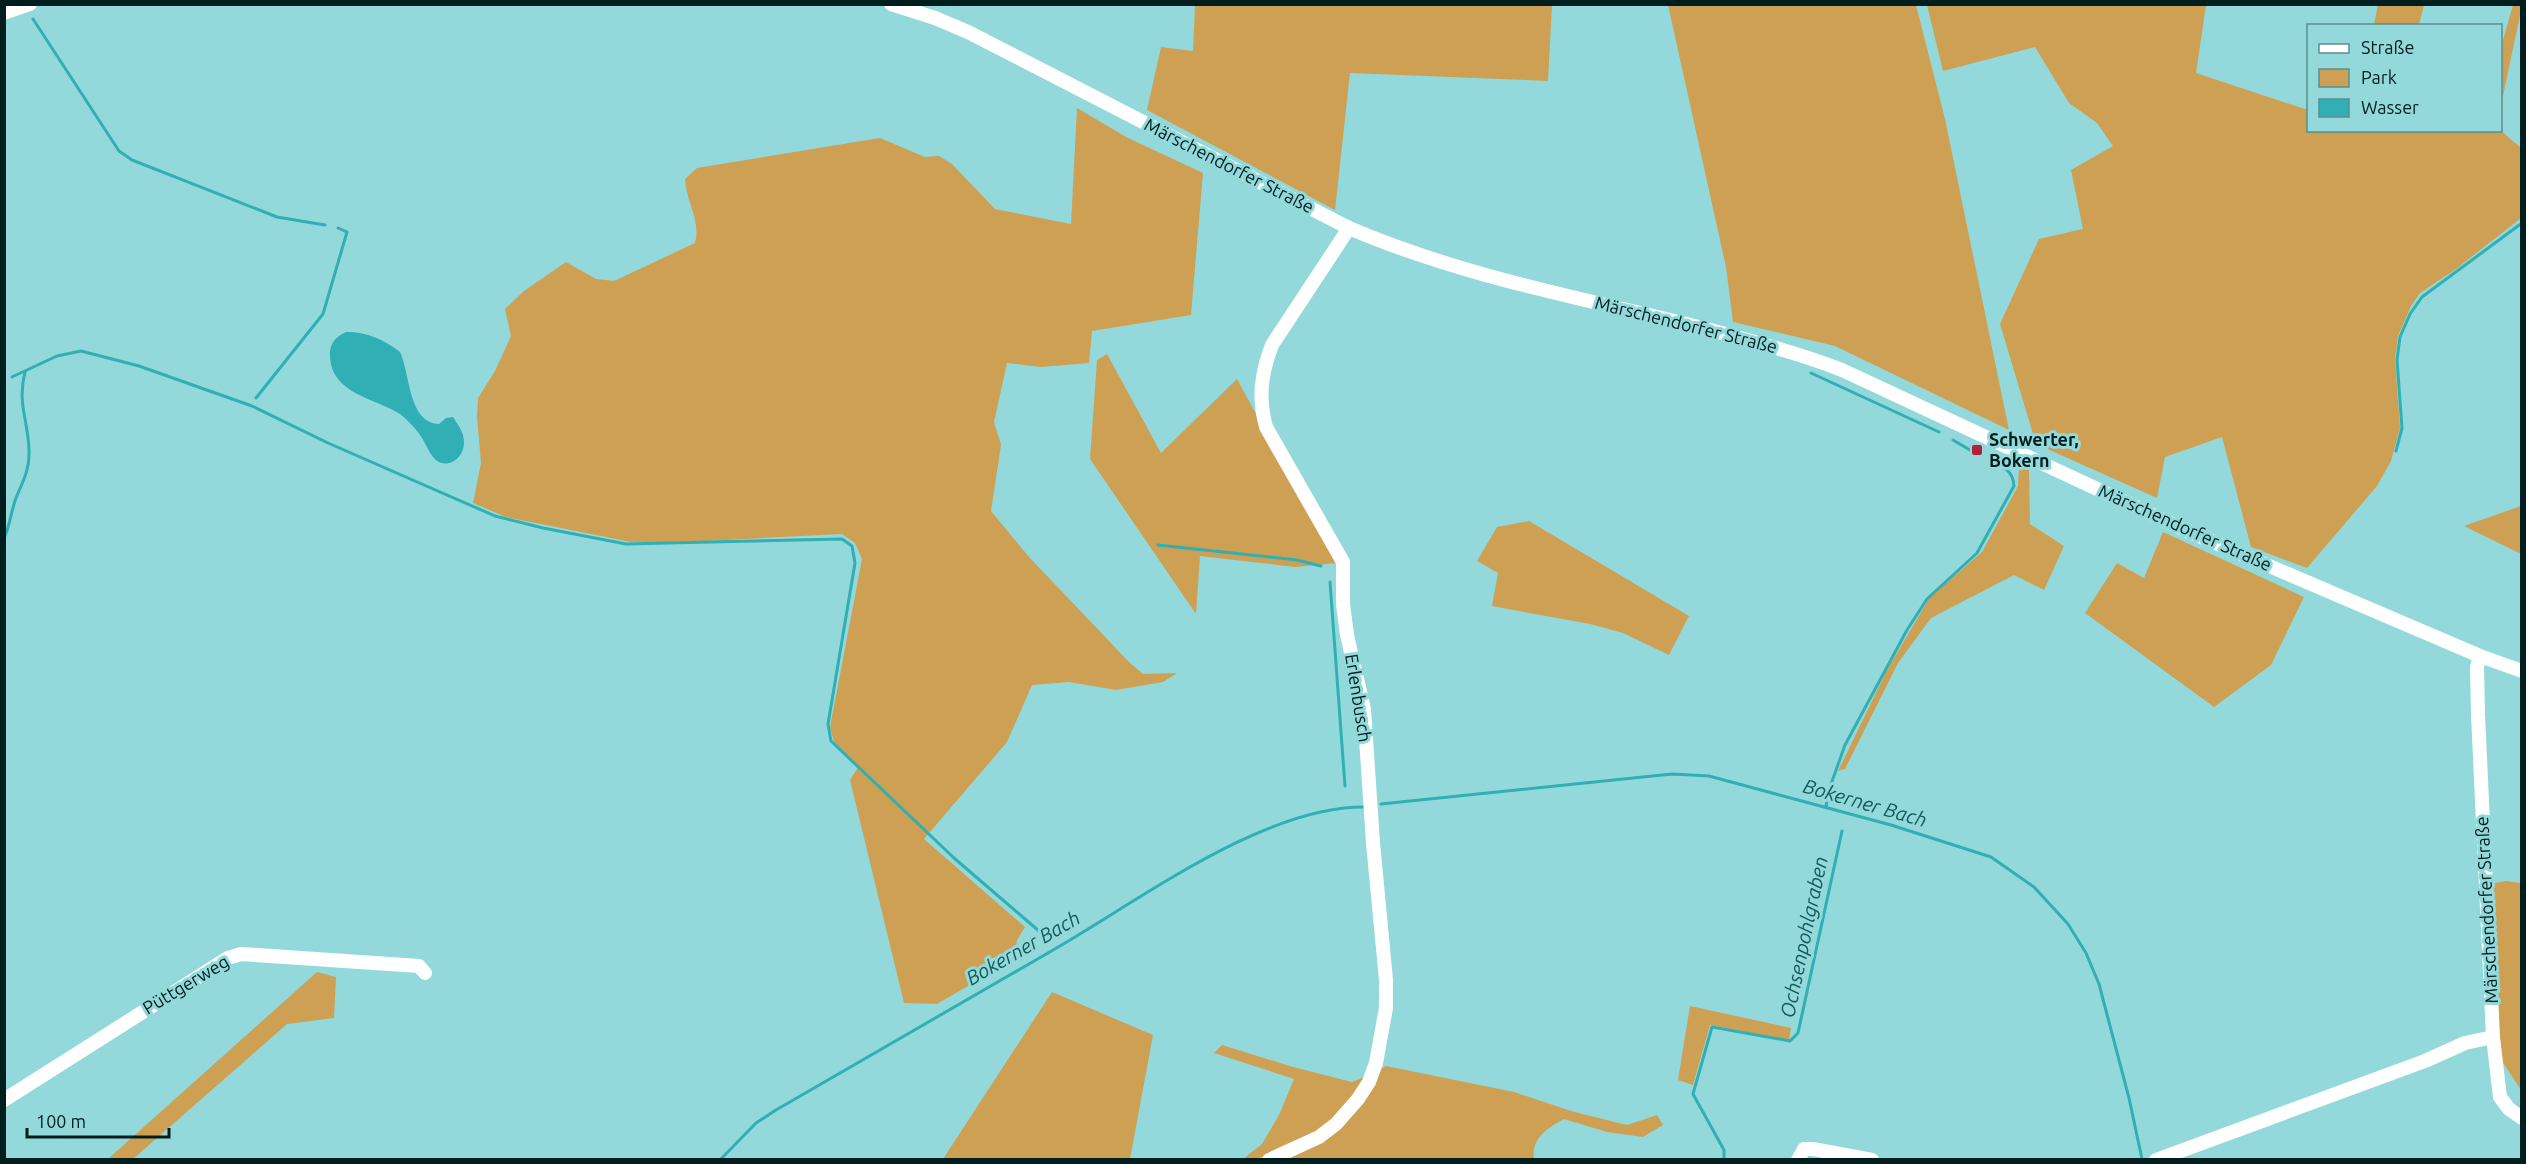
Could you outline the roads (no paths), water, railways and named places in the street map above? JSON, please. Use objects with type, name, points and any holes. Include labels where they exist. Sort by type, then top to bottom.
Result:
[{"type":"street","points":[[4,13],[30,4]]},
{"type":"street","name":"Märschendorfer Straße","points":[[891,4],[968,32],[1349,228],[1390,246],[1438,262],[1809,357],[1853,375],[2185,530],[2480,656],[2522,671]]},
{"type":"street","points":[[934,18],[941,4]]},
{"type":"street","name":"Erlenbusch","points":[[1269,1160],[1319,1137],[1336,1124],[1358,1099],[1369,1082],[1376,1063],[1386,1008],[1386,980],[1375,867],[1364,709],[1347,634],[1343,604],[1343,562],[1266,428],[1261,409],[1260,387],[1264,366],[1272,345],[1349,228]]},
{"type":"street","name":"Märschendorfer Straße","points":[[2480,656],[2477,667],[2478,715],[2493,1037],[2500,1097],[2509,1109],[2522,1118]]},
{"type":"street","name":"Püttgerweg","points":[[4,1100],[228,958],[241,954],[418,966],[425,973]]},
{"type":"street","points":[[2156,1160],[2425,1061],[2465,1044],[2493,1037]]},
{"type":"street","points":[[1798,1160],[1804,1149],[1872,1160]]},
{"type":"water","points":[[346,332],[375,337],[400,352],[412,395],[421,415],[439,424],[446,418],[453,417],[460,429],[464,445],[462,453],[454,461],[442,463],[437,461],[418,432],[403,416],[356,393],[338,379],[330,357],[331,348],[336,339]]},
{"type":"waterway","points":[[33,19],[119,151],[132,160],[277,217],[325,225]]},
{"type":"waterway","points":[[2396,451],[2402,428],[2397,360],[2400,337],[2410,314],[2422,297],[2522,223]]},
{"type":"waterway","points":[[256,398],[323,314],[347,232],[338,228]]},
{"type":"waterway","points":[[12,377],[57,356],[81,351],[139,366],[252,406],[328,443],[495,516],[543,528],[626,544],[842,539],[852,546],[855,563],[828,724],[831,741],[954,858],[1046,937]]},
{"type":"waterway","points":[[4,538],[28,463],[29,450],[22,393],[25,372]]},
{"type":"waterway","points":[[1811,373],[1939,432]]},
{"type":"waterway","points":[[1953,440],[1970,450]]},
{"type":"waterway","points":[[1826,806],[1830,787],[1845,745],[1907,630],[1927,599],[1977,553],[2014,486],[2010,473],[1992,461]]},
{"type":"waterway","points":[[1158,545],[1297,560],[1321,566]]},
{"type":"waterway","points":[[1330,582],[1345,786]]},
{"type":"waterway","name":"Bokerner Bach","points":[[1381,804],[1672,774],[1709,776],[1891,825],[1991,857],[2034,887],[2068,924],[2086,953],[2099,984],[2129,1098],[2142,1159]]},
{"type":"waterway","name":"Bokerner Bach","points":[[720,1160],[756,1123],[776,1110],[1060,946],[1206,858],[1246,838],[1286,822],[1325,811],[1363,807]]},
{"type":"waterway","name":"Ochsenpohlgraben","points":[[1724,1160],[1724,1150],[1693,1094],[1712,1027],[1790,1041],[1798,1033],[1842,831]]},
{"type":"place","name":"Schwerter, Bokern","points":[[1977,450]]}]
